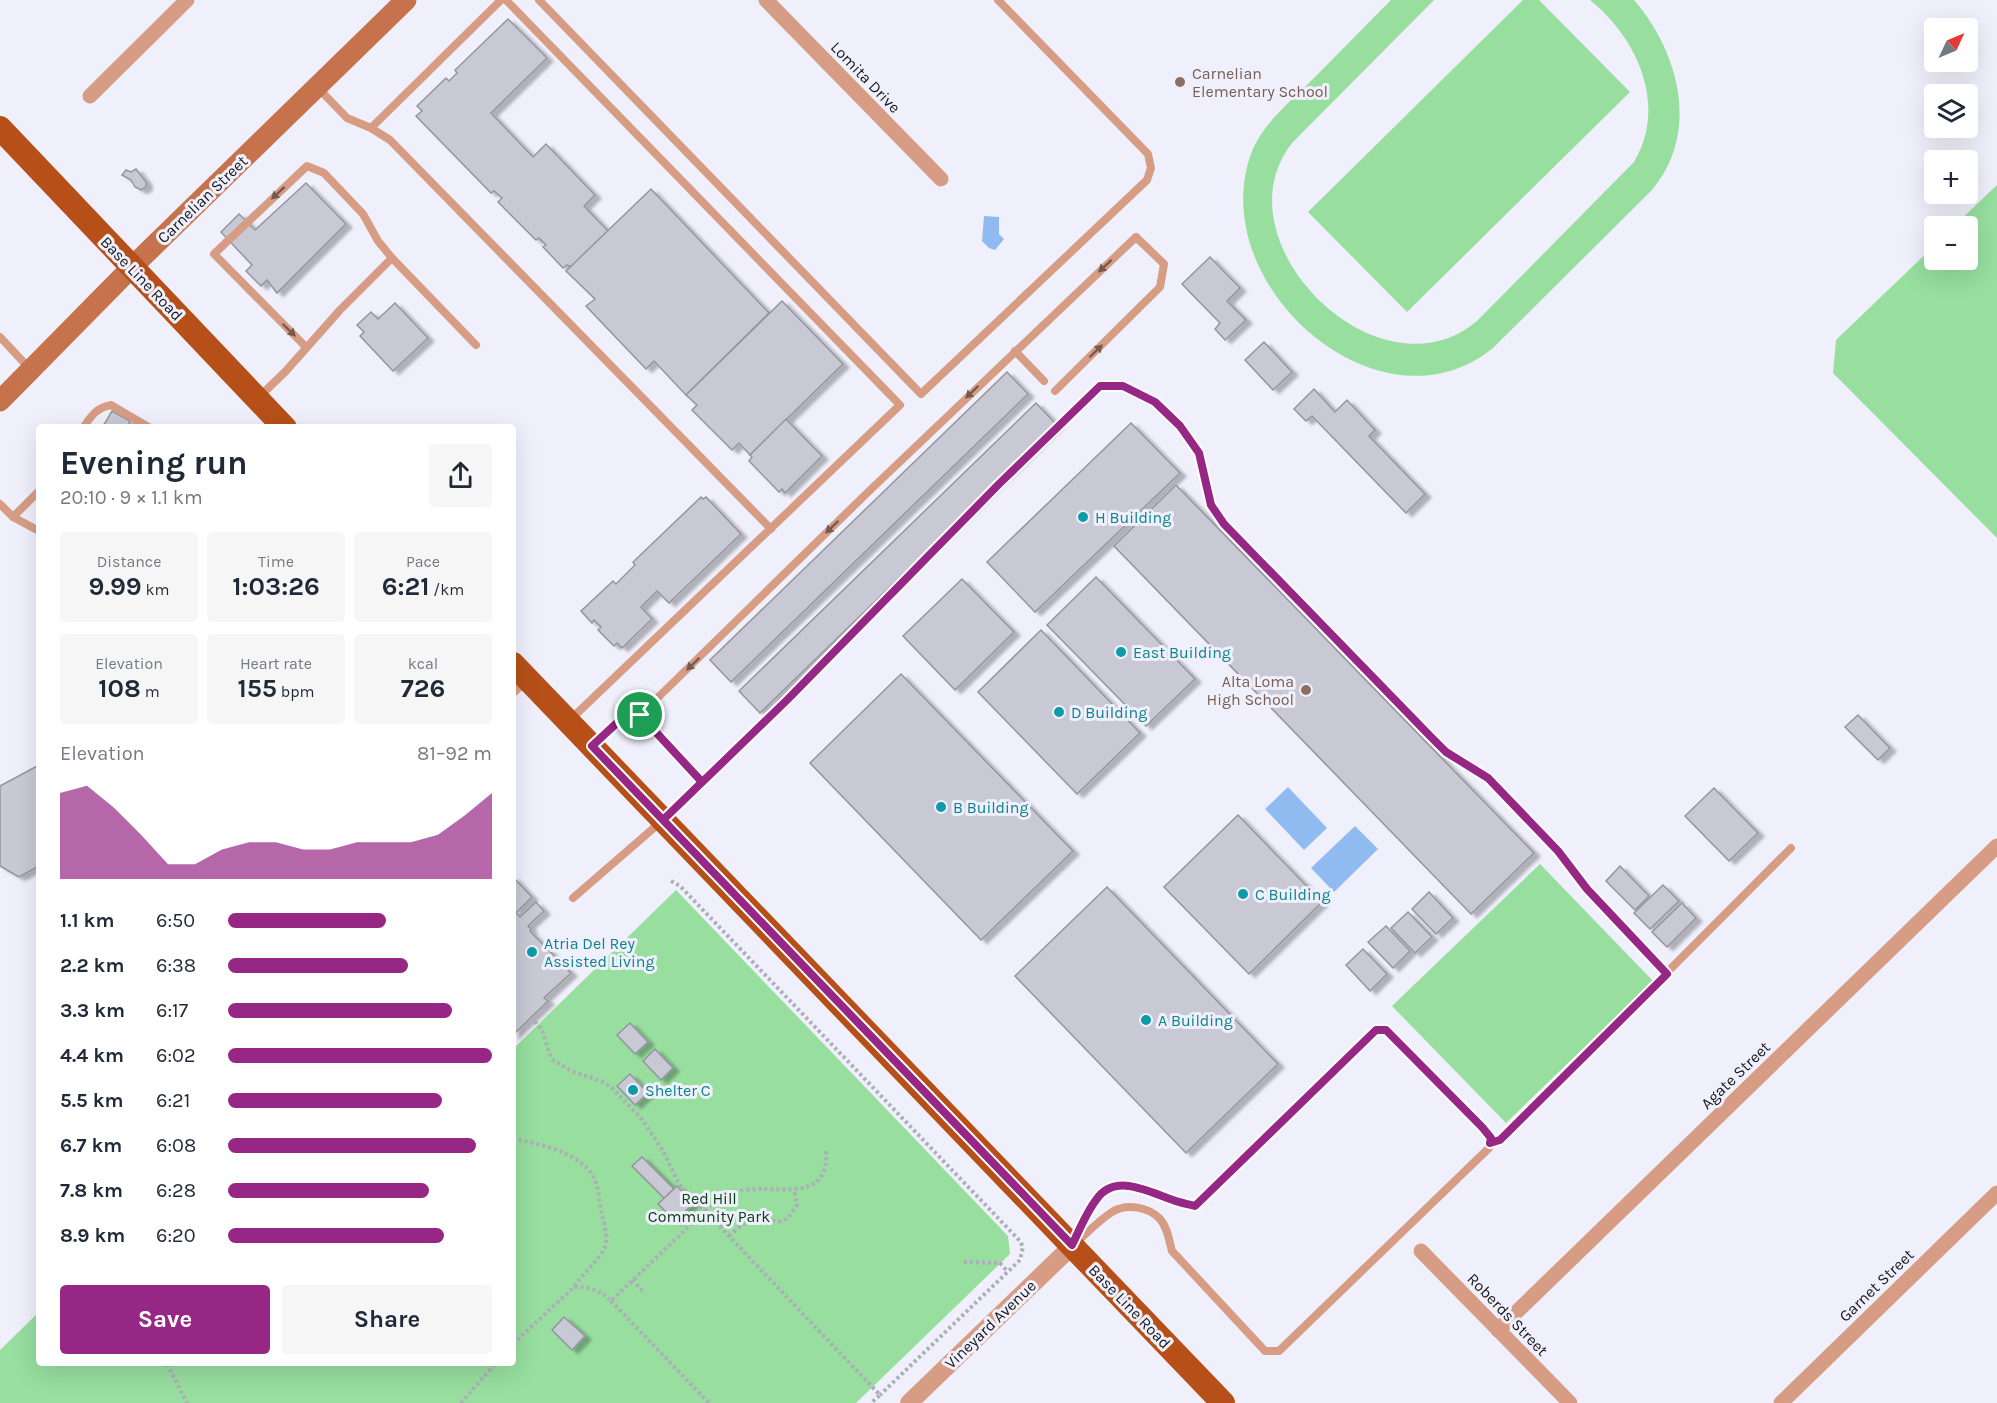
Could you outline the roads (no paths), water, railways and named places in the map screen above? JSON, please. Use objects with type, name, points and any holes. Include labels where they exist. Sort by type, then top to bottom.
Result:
[{"type":"main road","name":"Carnelian Street","points":[[0,400],[132,267],[406,0]]},
{"type":"main road","name":"Base Line Road","points":[[5,136],[281,424]]},
{"type":"main road","name":"Base Line Road","points":[[518,679],[592,746],[1223,1403]]},
{"type":"street","points":[[90,96],[187,0]]},
{"type":"street","name":"Lomita Drive","points":[[766,0],[941,179]]},
{"type":"street","name":"Agate Street","points":[[1498,1330],[1997,846]]},
{"type":"street","name":"Garnet Street","points":[[1781,1403],[1997,1193]]},
{"type":"street","name":"Vineyard Avenue","points":[[909,1403],[1072,1245]]},
{"type":"street","name":"Roberds Street","points":[[1421,1251],[1570,1403]]},
{"type":"lane","points":[[371,128],[501,0]]},
{"type":"lane","points":[[506,0],[900,405],[568,722]]},
{"type":"lane","points":[[539,0],[921,394],[1147,180],[1151,168],[1148,154],[998,0]]},
{"type":"lane","points":[[317,87],[347,118],[371,128],[390,140],[771,529]]},
{"type":"lane","points":[[306,347],[214,254],[307,166],[324,172],[363,214],[378,241],[392,258],[476,345]]},
{"type":"lane","points":[[640,715],[865,495],[1136,237],[1164,264],[1161,286],[1054,391]]},
{"type":"lane","points":[[258,398],[392,258]]},
{"type":"lane","points":[[0,337],[31,369]]},
{"type":"lane","points":[[1015,351],[1044,381]]},
{"type":"lane","points":[[573,898],[663,820],[787,700],[1100,386],[1123,386],[1155,402],[1180,426],[1199,453],[1211,505],[1224,524],[1446,752],[1488,778],[1558,851],[1587,889],[1667,974]]},
{"type":"lane","points":[[86,424],[93,412],[111,405],[143,424]]},
{"type":"lane","points":[[13,517],[36,494]]},
{"type":"lane","points":[[0,504],[13,517],[36,529]]},
{"type":"lane","points":[[592,746],[633,708],[702,782]]},
{"type":"lane","points":[[1490,1143],[1500,1140],[1791,848]]},
{"type":"lane","points":[[1376,1030],[1386,1030],[1491,1138],[1489,1148],[1279,1351],[1265,1351],[1172,1251],[1168,1233],[1161,1220],[1147,1210],[1129,1206],[1113,1211],[1072,1245],[1096,1198],[1109,1188],[1130,1186],[1147,1189],[1172,1200],[1195,1206],[1376,1030]]},
{"type":"water","points":[[984,216],[999,217],[999,234],[1004,239],[995,250],[982,241]]},
{"type":"water","points":[[1288,787],[1327,828],[1304,850],[1265,809]]},
{"type":"water","points":[[1355,826],[1378,849],[1334,892],[1311,868]]},
{"type":"place","name":"Carnelian Elementary School","points":[[1180,82]]},
{"type":"place","name":"H Building","points":[[1083,517]]},
{"type":"place","name":"East Building","points":[[1121,652]]},
{"type":"place","name":"Alta Loma High School","points":[[1306,690]]},
{"type":"place","name":"D Building","points":[[1059,712]]},
{"type":"place","name":"B Building","points":[[941,807]]},
{"type":"place","name":"C Building","points":[[1243,894]]},
{"type":"place","name":"Atria Del Rey Assisted Living","points":[[532,952]]},
{"type":"place","name":"A Building","points":[[1146,1020]]},
{"type":"place","name":"Shelter C","points":[[633,1090]]},
{"type":"park label","name":"Red Hill Community Park","points":[[709,1207]]}]
